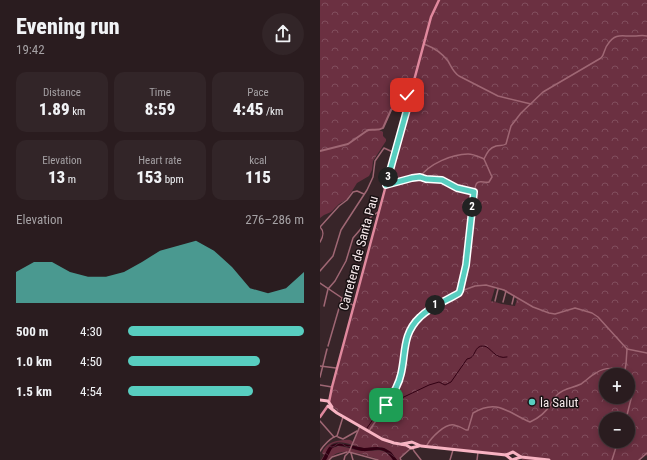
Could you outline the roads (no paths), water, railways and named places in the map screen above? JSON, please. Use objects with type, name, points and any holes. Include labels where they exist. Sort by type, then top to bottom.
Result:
[{"type":"main road","name":"Carretera de Santa Pau","points":[[320,417],[325,403],[330,396],[431,17],[439,0]]},
{"type":"main road","points":[[325,403],[337,413],[387,441],[394,443],[411,447],[426,446],[478,452],[509,457],[511,459],[521,457],[549,460]]},
{"type":"main road","points":[[402,444],[412,442],[420,446]]},
{"type":"main road","points":[[411,447],[409,444],[412,442]]},
{"type":"main road","points":[[411,447],[415,445],[412,442]]},
{"type":"main road","points":[[509,457],[513,452],[514,458]]},
{"type":"street","points":[[484,159],[490,149],[494,146],[506,144],[512,126],[517,118],[545,90],[601,58],[608,43],[620,35],[647,36]]},
{"type":"street","points":[[424,44],[446,58],[454,72],[459,76],[498,96],[530,104]]},
{"type":"street","points":[[320,151],[348,144],[368,130],[379,130],[383,128],[391,110],[404,96],[411,95]]},
{"type":"street","points":[[320,271],[332,257],[342,228],[373,177],[375,161],[384,148],[395,153]]},
{"type":"street","points":[[420,177],[427,169],[436,164],[454,156],[469,154],[484,159],[491,174],[492,179],[490,181],[487,183],[477,182],[476,184],[466,265],[459,293]]},
{"type":"street","points":[[386,185],[420,177],[442,180],[457,188],[474,192]]},
{"type":"street","points":[[320,242],[323,234],[320,227],[339,206],[354,192],[357,191],[364,194]]},
{"type":"street","points":[[324,306],[328,289],[335,281],[345,263],[352,240],[380,210]]},
{"type":"street","points":[[320,288],[321,284],[354,306]]},
{"type":"street","points":[[369,430],[390,400],[400,376],[407,335],[414,323],[433,307],[464,290],[475,286],[486,285],[504,290],[536,308],[553,314],[575,308],[592,313],[598,317],[627,349],[647,353]]},
{"type":"street","points":[[495,301],[498,288]]},
{"type":"street","points":[[504,302],[506,291]]},
{"type":"street","points":[[512,304],[514,296]]},
{"type":"street","points":[[328,346],[342,298]]},
{"type":"street","points":[[320,376],[321,366],[327,349]]},
{"type":"street","points":[[625,368],[627,349]]},
{"type":"street","points":[[321,366],[337,368]]},
{"type":"street","points":[[426,446],[432,437],[450,425],[468,430],[473,413],[486,408],[496,406],[530,422],[540,416],[554,397],[561,391],[579,385],[599,371]]},
{"type":"street","points":[[320,385],[332,387]]},
{"type":"street","points":[[337,436],[344,417]]},
{"type":"street","points":[[320,421],[334,437]]},
{"type":"street","points":[[353,460],[350,452],[360,426]]},
{"type":"street","points":[[320,450],[334,437],[337,436],[343,439],[357,431]]},
{"type":"street","points":[[400,459],[410,450],[411,447],[421,460]]},
{"type":"street","points":[[612,460],[616,448]]},
{"type":"street","points":[[450,460],[453,450]]},
{"type":"street","points":[[344,460],[345,456],[350,452]]},
{"type":"street","points":[[329,460],[332,457],[350,452],[378,460]]},
{"type":"street","points":[[477,460],[478,452]]},
{"type":"street","points":[[639,460],[647,453]]},
{"type":"water","points":[[339,443],[364,448],[384,448],[391,452],[397,460],[393,460],[387,453],[381,450],[362,451],[337,446],[333,448],[326,460],[322,460],[329,447]]},
{"type":"waterway","points":[[367,428],[385,405],[429,385],[439,382],[445,385],[451,382],[467,359],[472,356],[478,347],[487,347],[499,357],[507,357]]},
{"type":"place","name":"la Salut","points":[[532,402]]}]
